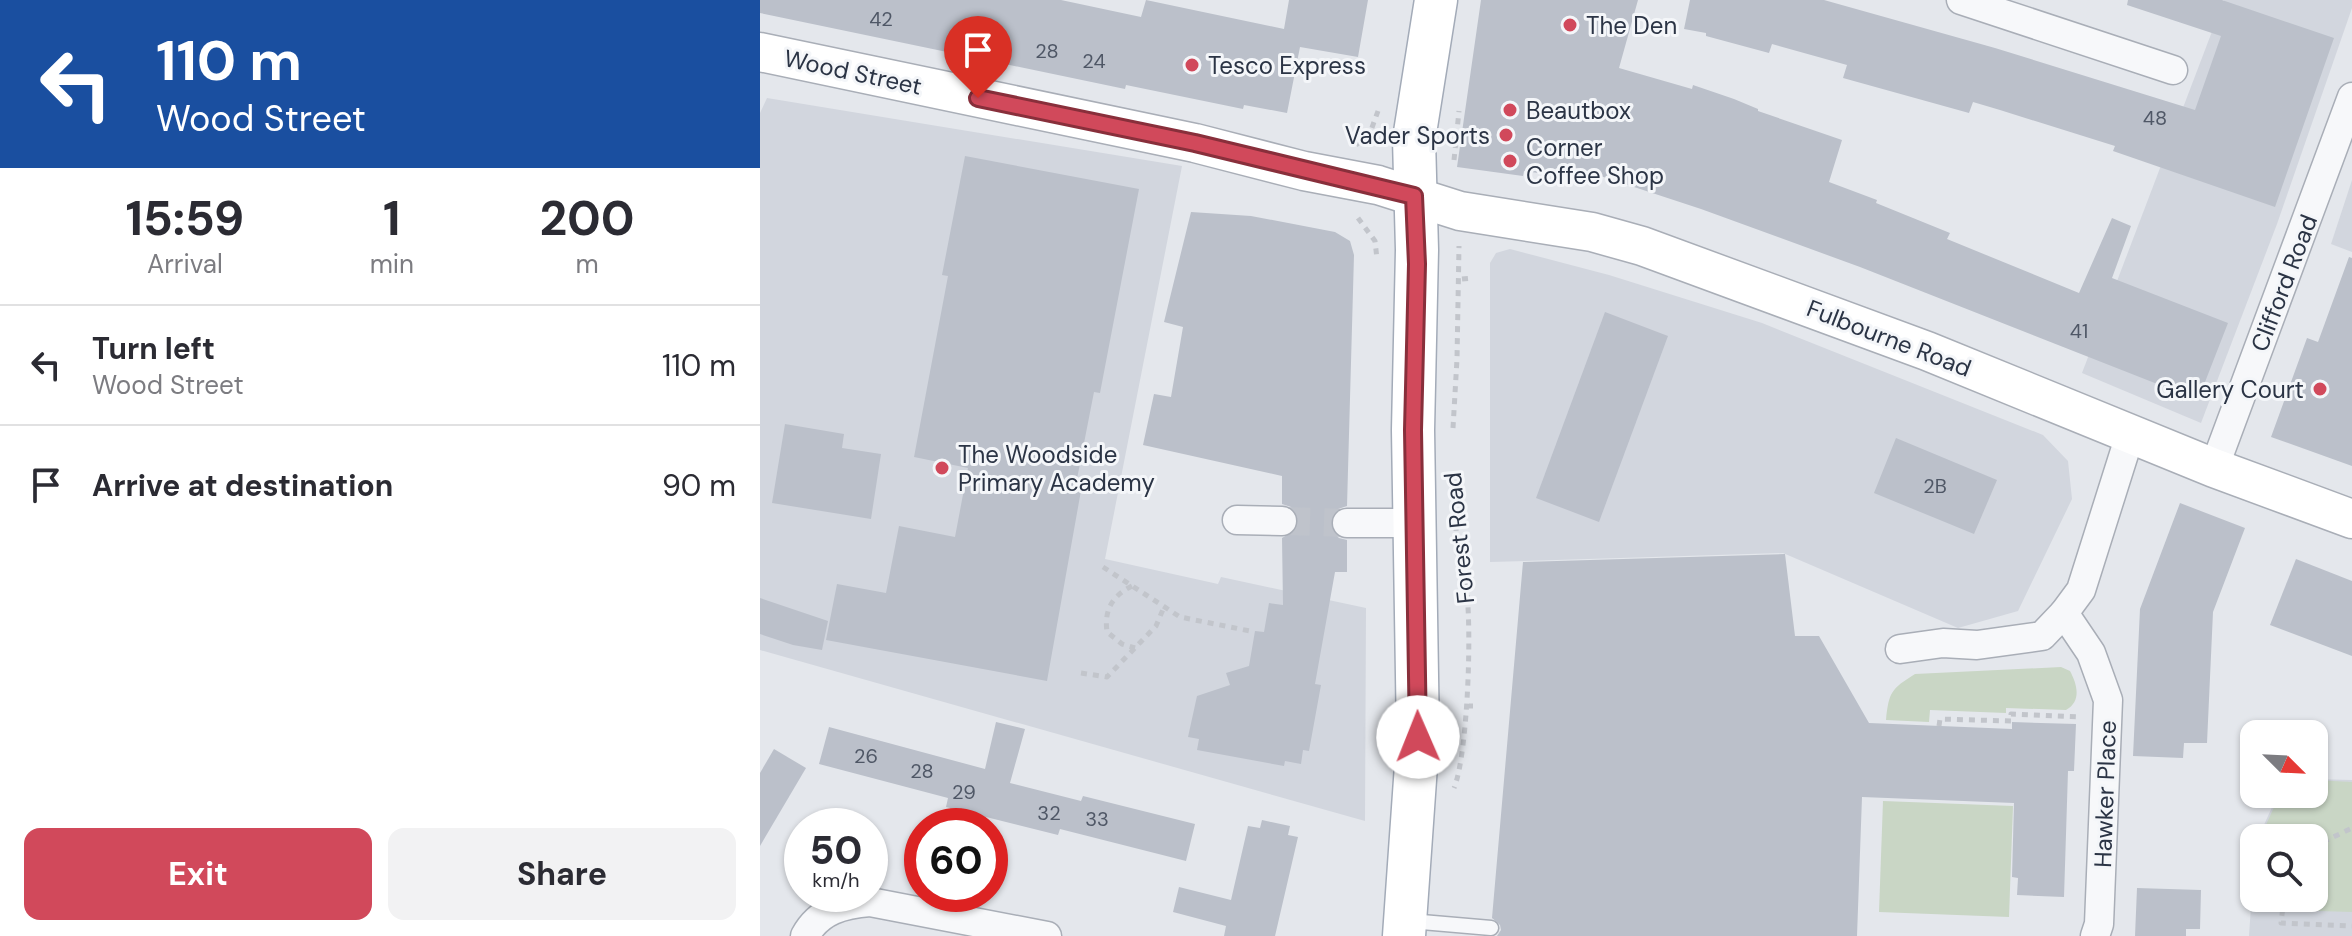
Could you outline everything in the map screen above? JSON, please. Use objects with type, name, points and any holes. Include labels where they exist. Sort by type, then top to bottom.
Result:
[{"type":"main road","name":"Forest Road","points":[[1405,928],[1418,737],[1413,430],[1417,264],[1414,139],[1436,0]]},
{"type":"main road","name":"Wood Street","points":[[760,52],[1195,143],[1414,196]]},
{"type":"main road","name":"Fulbourne Road","points":[[1414,196],[1460,211],[1592,232],[1642,246],[1927,351],[2130,435],[2352,519]]},
{"type":"street","points":[[1961,0],[2173,70]]},
{"type":"street","name":"Clifford Road","points":[[2214,468],[2352,97]]},
{"type":"street","points":[[1900,649],[1943,643],[1977,645],[2042,636],[2081,590],[2130,435]]},
{"type":"street","points":[[1237,520],[1282,521]]},
{"type":"street","points":[[1347,523],[1414,523]]},
{"type":"street","name":"Hawker Place","points":[[2064,613],[2091,653],[2108,700],[2099,924],[2095,936]]},
{"type":"street","points":[[805,936],[810,926],[828,912],[848,904],[870,902],[1047,936]]},
{"type":"lane","points":[[1405,928],[1491,928]]},
{"type":"path","points":[[1453,172],[1460,108]]},
{"type":"path","points":[[1354,147],[1370,133],[1374,120]]},
{"type":"path","name":"Forest Road","points":[[1453,437],[1460,238]]},
{"type":"path","points":[[1462,279],[1472,278]]},
{"type":"path","name":"Forest Road","points":[[1452,794],[1460,774],[1468,621],[1465,580],[1457,552],[1453,493]]},
{"type":"path","points":[[1103,567],[1180,617],[1250,631]]},
{"type":"path","points":[[1132,586],[1113,598],[1105,619],[1107,632],[1122,644],[1135,648]]},
{"type":"path","points":[[1081,673],[1107,677],[1156,626],[1164,607]]},
{"type":"path","points":[[1939,726],[1940,719],[2011,721],[2011,714],[2108,719]]},
{"type":"path","points":[[2328,840],[2352,828]]},
{"type":"path","points":[[2282,912],[2281,923],[2352,926]]},
{"type":"shaded area","points":[[2224,0],[2352,0],[2352,8],[2277,224],[2201,423],[2082,373]]},
{"type":"shaded area","name":"The Woodside Primary Academy","points":[[767,98],[1182,166],[1105,559],[1218,584],[1221,577],[1366,608],[1365,821],[760,650],[760,113]]},
{"type":"shaded area","points":[[2352,180],[2352,252],[2331,244]]},
{"type":"shaded area","points":[[1510,249],[1609,275],[1762,323],[2043,435],[2068,461],[2072,499],[2018,611],[1958,628],[1783,553],[1490,562],[1490,263],[1496,253]]},
{"type":"shaded area","points":[[2328,779],[2352,780],[2352,936],[2249,936],[2251,912],[2328,912],[2328,824],[2264,824],[2272,808],[2328,808]]},
{"type":"green space","points":[[2061,667],[2070,671],[2076,687],[2074,702],[2066,710],[2006,708],[2006,713],[1930,710],[1929,722],[1886,720],[1893,692],[1915,674]]},
{"type":"green space","points":[[2328,781],[2352,782],[2352,912],[2328,911],[2328,824],[2266,824],[2274,808],[2328,808]]},
{"type":"green space","points":[[1883,801],[2013,806],[2009,917],[1879,912]]},
{"type":"building","points":[[760,0],[1061,0],[1141,17],[1146,0],[1284,29],[1289,0],[1368,0],[1358,57],[1300,47],[1287,113],[1244,105],[1243,109],[1126,85],[1125,89],[760,13]]},
{"type":"building","points":[[1481,0],[1638,0],[1619,68],[1692,89],[1693,85],[1842,140],[1829,182],[1950,233],[1947,239],[2079,293],[2112,218],[2131,226],[2112,278],[2228,323],[2198,400],[1860,267],[1701,209],[1561,163],[1560,176],[1524,171],[1523,176],[1457,167]]},
{"type":"building","points":[[1690,0],[1824,0],[1995,48],[2195,110],[2221,36],[2127,5],[2128,0],[2222,0],[2334,38],[2275,207],[2113,151],[2115,146],[2000,110],[1973,102],[1969,113],[1843,78],[1847,65],[1772,44],[1769,53],[1684,29]]},
{"type":"building","points":[[965,156],[1139,189],[1100,393],[1094,392],[1076,484],[1082,485],[1047,681],[826,640],[837,584],[886,593],[899,526],[955,537],[968,468],[914,457],[948,276],[942,275]]},
{"type":"building","points":[[1191,212],[1251,216],[1335,232],[1350,241],[1354,255],[1347,506],[1338,509],[1330,522],[1333,532],[1347,540],[1347,572],[1335,572],[1315,684],[1321,685],[1309,751],[1303,750],[1301,764],[1285,761],[1284,766],[1197,750],[1199,739],[1188,737],[1197,696],[1230,685],[1226,673],[1249,666],[1255,631],[1264,632],[1269,603],[1283,605],[1282,538],[1296,530],[1299,521],[1291,507],[1282,504],[1282,476],[1143,445],[1154,394],[1171,397],[1183,327],[1164,322]]},
{"type":"building","name":"Gallery Court","points":[[2349,257],[2352,258],[2352,466],[2271,437],[2307,338],[2318,342]]},
{"type":"building","points":[[1605,312],[1668,336],[1599,522],[1536,498]]},
{"type":"building","points":[[785,424],[844,434],[842,448],[881,454],[871,519],[772,503]]},
{"type":"building","points":[[1896,438],[1997,480],[1974,534],[1874,493]]},
{"type":"building","points":[[2180,503],[2245,528],[2213,612],[2207,743],[2184,743],[2183,758],[2133,756],[2140,609]]},
{"type":"building","points":[[1785,554],[1795,636],[1819,636],[1869,723],[2012,729],[2012,722],[2076,724],[2074,771],[2068,771],[2064,897],[2017,895],[2018,878],[2012,877],[2014,803],[1862,797],[1857,936],[1497,936],[1500,925],[1492,918],[1523,562]]},
{"type":"building","points":[[2296,559],[2352,581],[2352,656],[2270,625]]},
{"type":"building","points":[[760,598],[828,621],[822,650],[793,645],[760,634]]},
{"type":"building","points":[[996,722],[1025,729],[1010,783],[1081,801],[1083,796],[1195,824],[1186,861],[1060,829],[1058,835],[1008,822],[1008,808],[946,807],[948,798],[819,764],[829,727],[985,769]]},
{"type":"building","points":[[774,749],[806,768],[760,846],[760,773]]},
{"type":"building","points":[[1262,820],[1290,826],[1288,835],[1298,837],[1275,936],[1224,936],[1226,926],[1173,912],[1179,887],[1231,900],[1248,826],[1260,828]]},
{"type":"building","points":[[2137,888],[2201,890],[2200,929],[2186,929],[2186,936],[2135,936]]},
{"type":"tunnel","points":[[1282,521],[1347,523]]},
{"type":"place","name":"The Den","points":[[1570,25]]},
{"type":"place","name":"Tesco Express","points":[[1192,65]]},
{"type":"place","name":"Beautbox","points":[[1510,110]]},
{"type":"place","name":"Vader Sports","points":[[1506,135]]},
{"type":"place","name":"Corner Coffee Shop","points":[[1510,161]]},
{"type":"place","name":"Gallery Court","points":[[2320,389]]},
{"type":"place","name":"The Woodside Primary Academy","points":[[942,468]]},
{"type":"route","points":[[978,98],[1195,143],[1414,196],[1417,264],[1413,430],[1418,737]]}]
